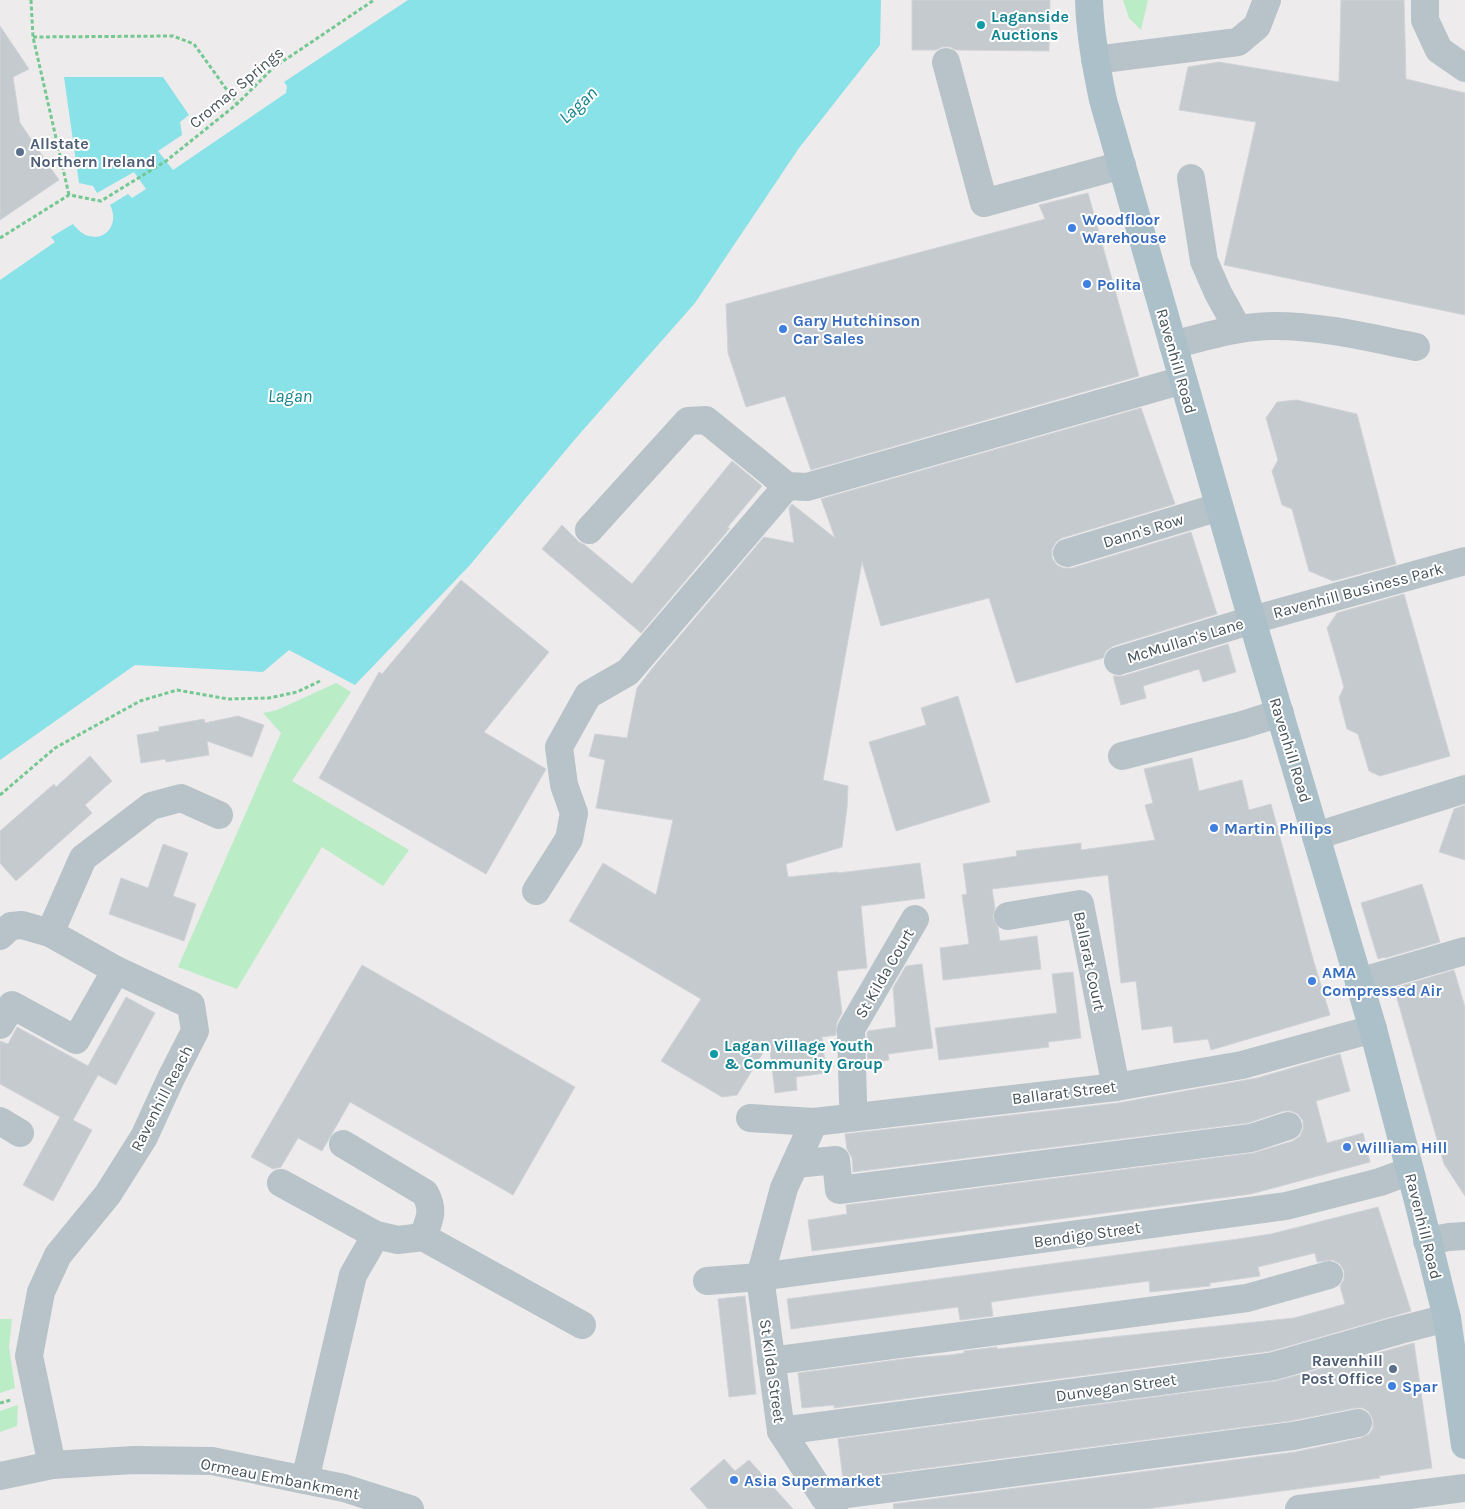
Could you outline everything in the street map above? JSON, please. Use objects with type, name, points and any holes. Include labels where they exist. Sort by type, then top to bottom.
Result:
[{"type":"main road","name":"Ravenhill Road","points":[[1089,0],[1090,28],[1103,100],[1219,507],[1373,1029],[1410,1171],[1447,1318],[1461,1388],[1465,1445]]},
{"type":"street","points":[[1095,60],[1238,42],[1257,26],[1267,0]]},
{"type":"street","points":[[1425,0],[1425,20],[1439,50],[1465,68]]},
{"type":"street","points":[[946,62],[984,203],[1122,165]]},
{"type":"street","points":[[1191,178],[1204,261],[1218,293],[1238,329]]},
{"type":"street","points":[[1173,345],[1238,329],[1275,326],[1317,328],[1416,347]]},
{"type":"street","points":[[589,530],[688,421],[706,420],[787,486],[807,487],[1183,380]]},
{"type":"street","points":[[536,891],[569,839],[574,813],[564,785],[559,747],[588,695],[628,672],[787,486]]},
{"type":"street","name":"Dann's Row","points":[[1067,553],[1219,507]]},
{"type":"street","name":"Ravenhill Business Park","points":[[1252,620],[1465,561]]},
{"type":"street","name":"McMullan's Lane","points":[[1118,660],[1252,620]]},
{"type":"street","points":[[1122,756],[1242,725],[1280,713]]},
{"type":"street","points":[[1316,836],[1465,789]]},
{"type":"street","points":[[50,933],[83,858],[151,806],[181,798],[219,815]]},
{"type":"street","name":"Ballarat Court","points":[[1008,916],[1080,904],[1116,1086]]},
{"type":"street","name":"St Kilda Court","points":[[855,1116],[851,1029],[915,919]]},
{"type":"street","name":"Ravenhill Reach","points":[[0,936],[11,926],[22,925],[50,933],[116,970],[191,1005],[195,1031],[144,1137],[108,1194],[58,1255],[41,1292],[29,1356],[52,1465]]},
{"type":"street","points":[[1359,982],[1465,951]]},
{"type":"street","points":[[0,1024],[12,1005],[76,1040],[116,970]]},
{"type":"street","name":"Ballarat Street","points":[[750,1118],[814,1122],[1116,1086],[1242,1065],[1373,1029]]},
{"type":"street","points":[[760,1277],[784,1188],[814,1122]]},
{"type":"street","points":[[796,1164],[836,1160],[839,1190],[1251,1138],[1288,1126]]},
{"type":"street","points":[[343,1144],[425,1194],[430,1203],[431,1216],[423,1237]]},
{"type":"street","name":"Bendigo Street","points":[[707,1281],[760,1277],[1286,1206],[1380,1182],[1410,1171]]},
{"type":"street","points":[[281,1183],[376,1235],[398,1240],[423,1237],[582,1325]]},
{"type":"street","points":[[305,1480],[353,1275],[376,1235]]},
{"type":"street","points":[[1427,1241],[1465,1236]]},
{"type":"street","points":[[771,1361],[1246,1298],[1329,1275]]},
{"type":"street","name":"St Kilda Street","points":[[760,1277],[781,1431],[829,1503]]},
{"type":"street","name":"Dunvegan Street","points":[[781,1431],[1274,1366],[1447,1318]]},
{"type":"street","points":[[829,1503],[1293,1436],[1358,1423]]},
{"type":"street","name":"Ormeau Embankment","points":[[0,1476],[52,1465],[134,1460],[212,1461],[344,1488],[410,1509]]},
{"type":"street","points":[[1299,1509],[1380,1504],[1465,1488]]},
{"type":"path","points":[[0,238],[69,195],[33,37],[31,0]]},
{"type":"path","name":"Cromac Springs","points":[[69,195],[101,201],[166,161],[237,104],[273,68],[374,0]]},
{"type":"path","points":[[33,37],[173,36],[194,44],[237,104]]},
{"type":"path","points":[[0,795],[55,748],[140,701],[176,690],[228,699],[269,698],[297,692],[320,681]]},
{"type":"green space","points":[[1123,0],[1148,0],[1141,30],[1129,18]]},
{"type":"green space","points":[[336,683],[351,692],[292,781],[409,850],[383,886],[322,847],[237,989],[178,967],[281,733],[263,713],[277,710]]},
{"type":"green space","points":[[0,1319],[12,1319],[9,1347],[15,1388],[0,1393]]},
{"type":"green space","points":[[18,1405],[17,1426],[0,1432],[0,1411]]},
{"type":"water","name":"Lagan","points":[[408,0],[881,0],[880,45],[799,148],[695,303],[576,438],[470,565],[355,685],[289,650],[263,672],[135,665],[0,760],[0,280],[55,242],[51,237],[73,224],[82,233],[89,236],[102,236],[112,223],[113,217],[110,205],[128,194],[132,198],[146,189],[134,172],[97,193],[93,186],[79,183],[64,77],[163,77],[189,115],[180,122],[182,135],[158,151],[173,170],[286,93],[287,86],[284,82]]},
{"type":"building","name":"Laganside Auctions","points":[[912,0],[1050,0],[1049,51],[956,50],[950,47],[942,47],[936,50],[912,50]]},
{"type":"building","points":[[1341,0],[1404,0],[1406,79],[1465,93],[1465,315],[1224,265],[1256,122],[1179,110],[1188,67],[1219,62],[1339,82]]},
{"type":"building","name":"Allstate Northern Ireland","points":[[0,26],[29,69],[13,77],[20,123],[59,180],[0,220]]},
{"type":"building","points":[[1088,193],[1139,376],[811,470],[785,396],[746,407],[728,353],[726,304],[1045,219],[1039,205]]},
{"type":"building","points":[[1297,400],[1357,414],[1396,564],[1333,581],[1309,571],[1292,509],[1282,505],[1272,471],[1278,460],[1266,418],[1277,402]]},
{"type":"building","points":[[1141,408],[1175,504],[1062,538],[1056,542],[1052,549],[1052,558],[1057,565],[1063,568],[1072,568],[1191,532],[1217,614],[1113,646],[1106,651],[1103,658],[1016,683],[989,598],[881,626],[862,562],[823,780],[848,786],[842,847],[786,864],[788,877],[920,863],[925,898],[861,906],[867,968],[837,971],[842,1013],[837,1022],[836,1035],[822,1037],[826,1073],[796,1077],[797,1090],[775,1093],[769,1043],[737,1095],[722,1097],[661,1061],[701,999],[569,921],[603,863],[656,895],[673,820],[596,808],[605,760],[589,756],[595,734],[627,738],[637,688],[764,537],[794,543],[789,508],[792,504],[835,538],[821,499]]},
{"type":"building","points":[[732,461],[762,486],[727,528],[730,528],[641,633],[542,549],[562,525],[579,542],[632,584]]},
{"type":"building","points":[[461,580],[549,652],[484,732],[546,769],[486,874],[319,778],[379,672],[382,674]]},
{"type":"building","points":[[1404,594],[1450,756],[1380,776],[1369,771],[1358,734],[1347,729],[1339,698],[1344,687],[1327,628],[1337,613]]},
{"type":"building","points":[[1228,644],[1236,672],[1203,682],[1199,669],[1143,686],[1146,698],[1121,705],[1113,676],[1123,676]]},
{"type":"building","points":[[958,696],[990,802],[896,831],[869,742],[926,725],[921,708]]},
{"type":"building","points":[[238,716],[264,725],[252,757],[207,741],[209,755],[166,762],[165,759],[141,763],[137,735],[159,731],[159,727],[204,719],[205,723]]},
{"type":"building","points":[[90,756],[112,781],[85,805],[92,813],[16,881],[0,863],[0,831],[54,784],[56,787]]},
{"type":"building","points":[[1192,758],[1199,791],[1242,780],[1249,810],[1271,804],[1330,1015],[1211,1050],[1208,1039],[1174,1043],[1172,1026],[1142,1030],[1136,981],[1121,983],[1108,875],[992,889],[995,908],[993,918],[998,927],[1000,941],[1037,936],[1041,969],[943,980],[940,948],[969,944],[962,895],[967,894],[963,864],[1017,856],[1016,851],[1081,843],[1081,850],[1155,840],[1145,805],[1153,803],[1144,769]]},
{"type":"building","points":[[1465,805],[1465,860],[1439,852],[1454,809]]},
{"type":"building","points":[[163,844],[188,853],[173,896],[196,904],[184,941],[109,914],[121,878],[148,888]]},
{"type":"building","points":[[1422,884],[1440,942],[1378,959],[1361,903]]},
{"type":"building","points":[[922,964],[933,1048],[888,1054],[889,1060],[868,1063],[868,1031],[896,1027],[893,988],[906,966]]},
{"type":"building","points":[[362,965],[575,1087],[513,1195],[350,1102],[322,1151],[298,1138],[281,1167],[273,1169],[251,1157]]},
{"type":"building","points":[[1454,970],[1465,1007],[1465,1196],[1444,1164],[1394,988]]},
{"type":"building","points":[[1073,972],[1081,1038],[1048,1042],[1049,1047],[939,1060],[935,1028],[1057,1013],[1052,974]]},
{"type":"building","points":[[126,997],[155,1013],[116,1085],[98,1075],[73,1120],[92,1130],[53,1201],[23,1185],[60,1117],[0,1084],[0,1041],[8,1044],[17,1027],[88,1066]]},
{"type":"building","points":[[1340,1054],[1350,1091],[1316,1101],[1327,1143],[1363,1133],[1370,1162],[1251,1194],[812,1251],[808,1220],[847,1214],[846,1205],[1253,1153],[1293,1141],[1300,1136],[1303,1129],[1303,1121],[1298,1114],[1284,1111],[1248,1123],[853,1172],[852,1158],[847,1149],[845,1134],[1118,1103],[1257,1078]]},
{"type":"building","points":[[1378,1207],[1411,1311],[1271,1351],[834,1408],[834,1405],[802,1408],[798,1373],[911,1358],[950,1355],[964,1353],[964,1351],[997,1347],[997,1349],[1294,1318],[1345,1304],[1340,1286],[1344,1279],[1344,1271],[1340,1264],[1333,1260],[1317,1262],[1315,1253],[1258,1267],[1260,1276],[1210,1283],[1210,1286],[1150,1292],[1149,1281],[991,1302],[993,1316],[960,1320],[958,1307],[791,1329],[787,1299],[1271,1234]]},
{"type":"building","points":[[745,1296],[756,1394],[729,1397],[718,1299]]},
{"type":"building","points":[[1414,1343],[1432,1468],[1379,1476],[1380,1478],[1146,1509],[894,1509],[893,1504],[1295,1452],[1361,1438],[1369,1434],[1373,1428],[1373,1420],[1369,1412],[1363,1408],[1355,1408],[1290,1421],[843,1479],[838,1439],[1276,1381]]},
{"type":"building","name":"Asia Supermarket","points":[[724,1459],[735,1471],[749,1460],[793,1509],[708,1509],[690,1489]]},
{"type":"place","name":"Laganside Auctions","points":[[981,25]]},
{"type":"place","name":"Allstate Northern Ireland","points":[[20,152]]},
{"type":"place","name":"Woodfloor Warehouse","points":[[1072,228]]},
{"type":"place","name":"Polita","points":[[1087,284]]},
{"type":"place","name":"Gary Hutchinson Car Sales","points":[[783,329]]},
{"type":"place","name":"Martin Philips","points":[[1214,828]]},
{"type":"place","name":"AMA Compressed Air","points":[[1312,981]]},
{"type":"place","name":"Lagan Village Youth & Community Group","points":[[714,1054]]},
{"type":"place","name":"William Hill","points":[[1347,1147]]},
{"type":"place","name":"Ravenhill Post Office","points":[[1393,1369]]},
{"type":"place","name":"Spar","points":[[1392,1386]]},
{"type":"place","name":"Asia Supermarket","points":[[734,1480]]}]
